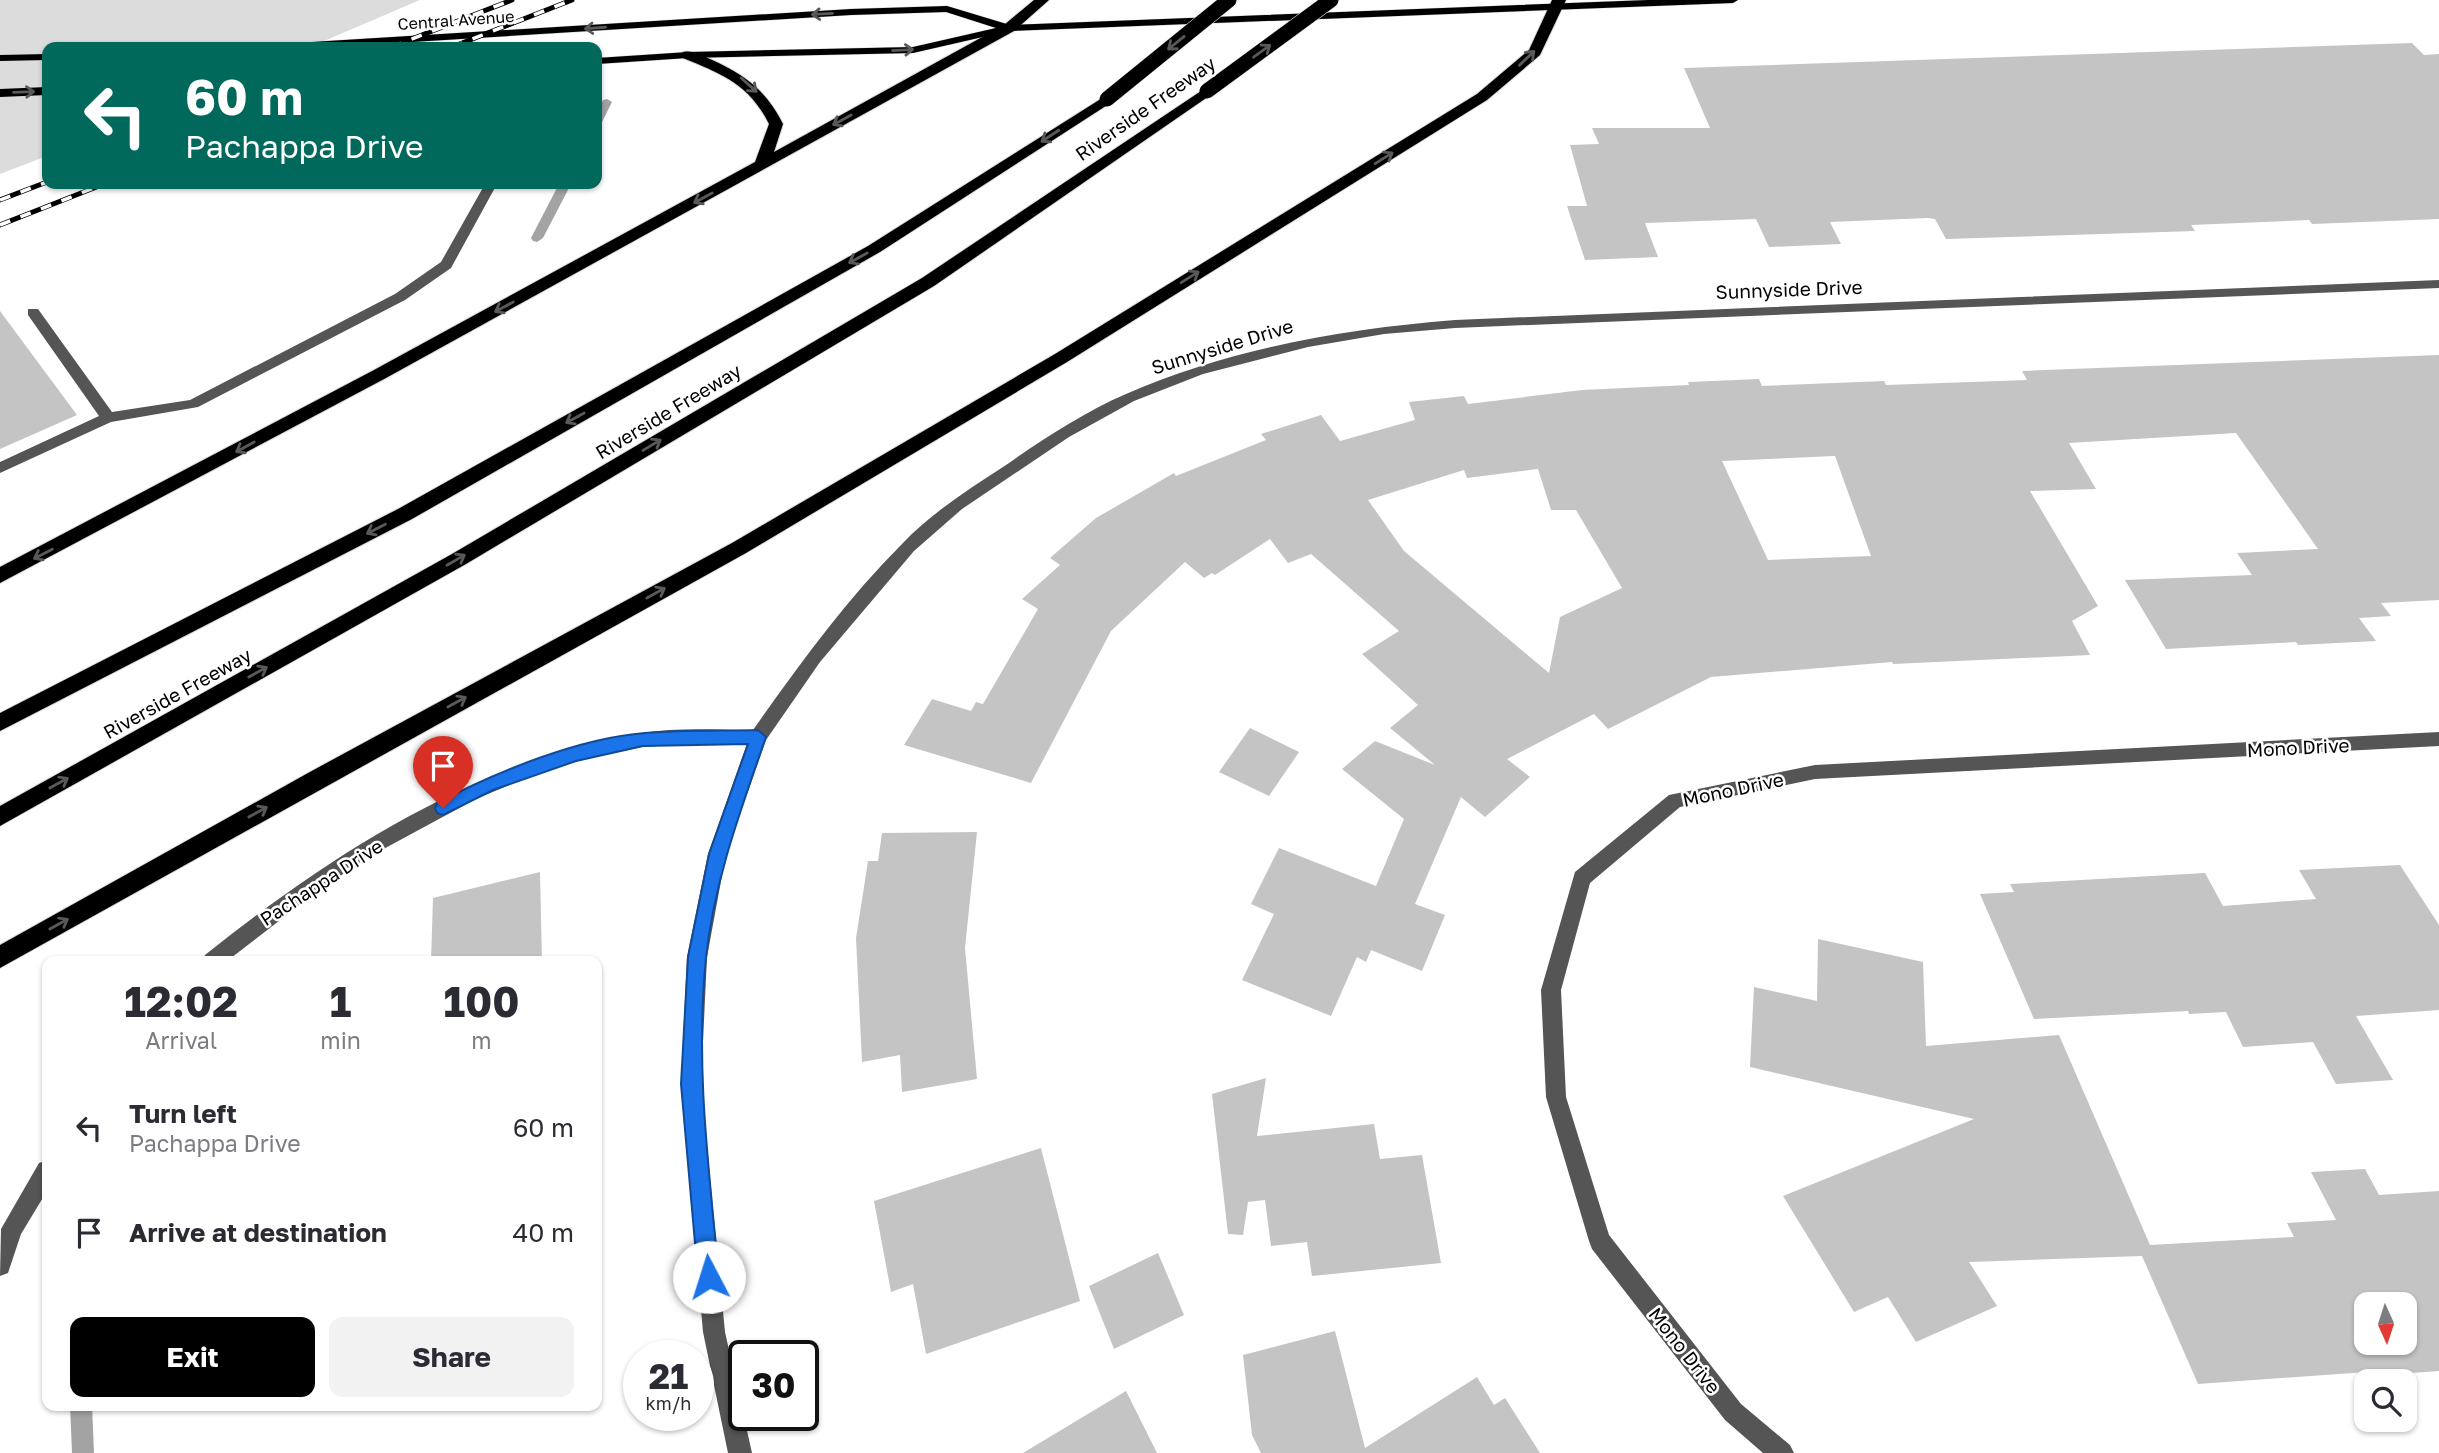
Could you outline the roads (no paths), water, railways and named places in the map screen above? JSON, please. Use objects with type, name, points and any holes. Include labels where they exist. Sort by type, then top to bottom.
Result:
[{"type":"highway","points":[[0,576],[169,489],[1009,28],[1042,0]]},
{"type":"highway","name":"Riverside Freeway","points":[[0,723],[429,500],[874,249],[1107,99],[1229,0]]},
{"type":"highway","name":"Riverside Freeway","points":[[0,817],[459,559],[916,289],[1207,92],[1331,0]]},
{"type":"highway","points":[[0,957],[316,779],[738,548],[1061,358],[1482,97],[1535,52],[1557,3]]},
{"type":"highway","points":[[688,55],[741,78],[768,106],[776,124],[762,164]]},
{"type":"main road","name":"Central Avenue","points":[[602,61],[688,55],[913,50],[1009,28],[1557,3],[1733,0]]},
{"type":"main road","name":"Central Avenue","points":[[367,42],[947,9],[1009,28]]},
{"type":"main road","points":[[0,58],[42,57]]},
{"type":"main road","points":[[0,93],[42,91]]},
{"type":"street","points":[[0,468],[108,418],[192,404],[400,297],[446,265],[488,189]]},
{"type":"street","name":"Sunnyside Drive","points":[[740,1453],[714,1332],[691,1084],[697,957],[717,854],[758,737],[814,657],[864,597],[908,547],[957,505],[1063,433],[1129,398],[1198,371],[1308,342],[1384,330],[1455,324],[2439,284]]},
{"type":"street","points":[[33,312],[108,418]]},
{"type":"street","name":"Pachappa Drive","points":[[218,956],[298,893],[378,843],[487,785],[576,754],[643,740],[758,737]]},
{"type":"street","name":"Mono Drive","points":[[1782,1453],[1733,1412],[1600,1241],[1556,1097],[1551,990],[1582,878],[1675,800],[1815,772],[2439,739]]},
{"type":"street","points":[[0,1265],[6,1230],[42,1178]]},
{"type":"waterway","points":[[602,112],[607,102]]},
{"type":"waterway","points":[[537,238],[562,189]]},
{"type":"waterway","points":[[81,1411],[83,1453]]},
{"type":"railway","points":[[404,42],[512,0]]},
{"type":"railway","points":[[465,42],[572,0]]},
{"type":"railway","points":[[0,200],[42,184]]},
{"type":"railway","points":[[0,225],[91,189]]}]
